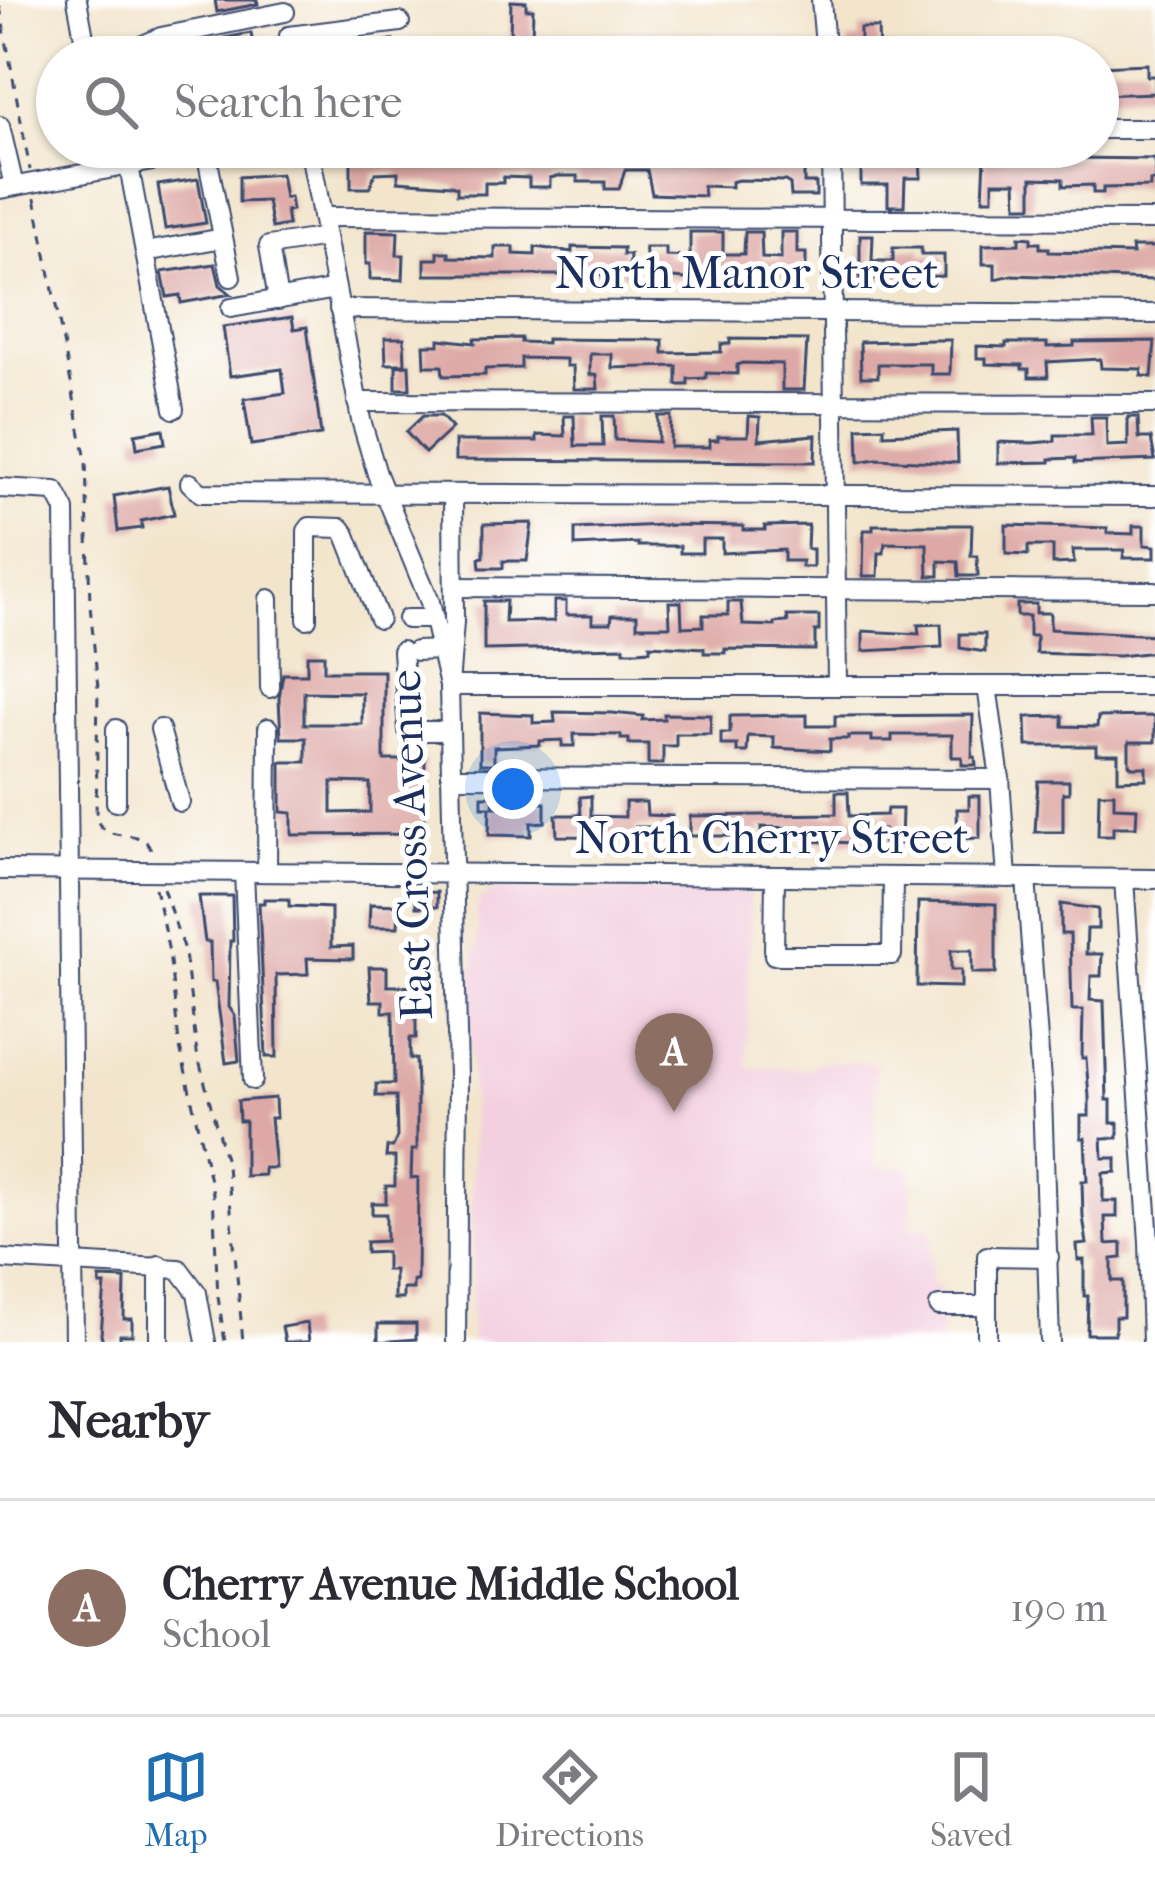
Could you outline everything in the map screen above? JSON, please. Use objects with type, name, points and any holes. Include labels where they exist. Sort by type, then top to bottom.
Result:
[{"type":"street","points":[[77,0],[84,36]]},
{"type":"street","points":[[821,0],[824,36]]},
{"type":"street","points":[[164,36],[284,6],[289,36],[400,22]]},
{"type":"street","points":[[0,126],[15,186],[118,168]]},
{"type":"street","points":[[1119,129],[1155,129]]},
{"type":"street","points":[[129,168],[174,409]]},
{"type":"street","points":[[209,168],[230,277]]},
{"type":"street","name":"East Cross Avenue","points":[[313,168],[357,402],[384,493],[416,561],[448,686],[459,1217],[457,1342]]},
{"type":"street","points":[[831,168],[837,684]]},
{"type":"street","points":[[278,300],[269,246],[324,227],[1155,220]]},
{"type":"street","points":[[145,251],[223,238]]},
{"type":"street","name":"North Manor Street","points":[[231,308],[278,300],[338,299],[1155,314]]},
{"type":"street","points":[[357,402],[1155,404]]},
{"type":"street","points":[[190,483],[201,493],[1155,496]]},
{"type":"street","points":[[0,488],[48,489],[61,496],[65,510],[74,1342]]},
{"type":"street","points":[[323,493],[324,526]]},
{"type":"street","points":[[453,494],[448,686],[1155,686]]},
{"type":"street","points":[[308,619],[307,531],[310,526],[324,526],[341,528],[346,535],[379,620]]},
{"type":"street","points":[[454,587],[1155,591]]},
{"type":"street","points":[[269,609],[270,688]]},
{"type":"street","points":[[406,620],[434,619]]},
{"type":"street","points":[[442,650],[409,651],[408,731],[450,731]]},
{"type":"street","points":[[988,686],[1037,1013],[1050,1342]]},
{"type":"street","points":[[267,872],[268,728]]},
{"type":"street","points":[[116,729],[116,802]]},
{"type":"street","points":[[160,729],[180,802]]},
{"type":"street","points":[[451,777],[1000,779]]},
{"type":"street","name":"North Cherry Street","points":[[0,870],[159,871],[197,864],[244,872],[1155,880]]},
{"type":"street","points":[[244,872],[253,1080]]},
{"type":"street","points":[[775,876],[774,956],[892,956],[893,877]]},
{"type":"street","points":[[1124,879],[1152,1342]]},
{"type":"street","points":[[987,1342],[987,1256],[1049,1257]]},
{"type":"street","points":[[0,1259],[179,1269],[197,1293],[206,1342]]},
{"type":"street","points":[[159,1265],[159,1342]]},
{"type":"street","points":[[939,1306],[987,1306]]},
{"type":"path","points":[[0,7],[15,186],[86,460],[90,605],[98,688],[96,818],[103,831],[145,840],[152,847],[185,953],[197,1053],[226,1166],[243,1342]]},
{"type":"path","points":[[159,871],[154,885],[169,952],[179,1043],[213,1194],[225,1342]]},
{"type":"shaded area","points":[[498,889],[750,892],[747,1068],[812,1069],[813,1062],[876,1062],[875,1167],[912,1168],[911,1228],[931,1228],[931,1284],[941,1286],[940,1342],[471,1342],[469,992],[478,938],[477,910],[481,898]]},
{"type":"building","points":[[215,0],[257,0],[258,4],[217,12]]},
{"type":"building","points":[[511,1],[526,2],[526,9],[533,9],[532,36],[510,36]]},
{"type":"building","points":[[860,28],[878,28],[878,36],[860,36]]},
{"type":"building","points":[[1147,64],[1147,76],[1155,76],[1155,93],[1119,94],[1119,65]]},
{"type":"building","points":[[1119,159],[1155,159],[1155,181],[1150,181],[1150,187],[1103,188],[1103,193],[1093,193],[1093,185],[1063,186],[1063,179],[1032,178],[1032,206],[1017,206],[1016,182],[993,182],[993,199],[983,199],[984,168],[1119,168]]},
{"type":"building","points":[[351,168],[804,168],[804,183],[816,183],[816,196],[791,196],[785,181],[738,180],[731,187],[703,186],[704,196],[652,194],[647,170],[625,170],[619,189],[605,189],[605,182],[578,182],[578,176],[550,178],[550,187],[529,187],[529,178],[503,177],[503,183],[485,183],[485,194],[457,194],[457,187],[451,185],[398,181],[398,172],[375,173],[370,188],[351,188]]},
{"type":"building","points":[[861,168],[921,168],[921,178],[905,178],[904,206],[888,206],[888,185],[861,185]]},
{"type":"building","points":[[281,174],[292,210],[286,211],[288,225],[272,228],[267,201],[239,202],[239,177]]},
{"type":"building","points":[[198,179],[206,223],[165,229],[158,185]]},
{"type":"building","points":[[366,231],[398,232],[403,280],[370,279]]},
{"type":"building","points":[[690,232],[723,232],[723,254],[744,254],[745,232],[761,232],[762,258],[781,259],[781,232],[797,232],[797,253],[806,253],[806,271],[792,271],[792,277],[686,279],[658,277],[658,271],[649,271],[645,248],[666,248],[666,256],[690,257]]},
{"type":"building","points":[[860,235],[873,235],[872,261],[893,261],[893,248],[921,248],[921,255],[944,255],[944,276],[860,280]]},
{"type":"building","points":[[1019,237],[1031,238],[1031,243],[1040,243],[1049,252],[1133,254],[1132,247],[1155,247],[1155,280],[1012,275],[995,279],[995,264],[983,264],[983,245],[1019,244]]},
{"type":"building","points":[[495,247],[514,247],[514,254],[535,255],[535,247],[572,252],[572,247],[623,248],[623,255],[630,255],[629,275],[425,275],[425,259],[438,259],[438,252],[449,252],[449,257],[495,258]]},
{"type":"building","points":[[215,264],[220,285],[231,294],[181,303],[180,295],[167,297],[162,272]]},
{"type":"building","points":[[292,317],[294,329],[307,327],[321,435],[251,445],[244,399],[285,393],[282,369],[230,376],[223,327]]},
{"type":"building","points":[[385,338],[404,338],[405,364],[386,364]]},
{"type":"building","points":[[521,338],[521,342],[546,343],[546,339],[663,340],[663,353],[721,352],[721,344],[730,344],[730,339],[807,340],[804,390],[782,390],[782,364],[742,363],[737,365],[737,374],[706,373],[706,378],[677,385],[677,366],[612,368],[612,354],[590,354],[590,375],[597,375],[598,389],[574,389],[573,366],[566,366],[566,359],[521,358],[521,368],[485,369],[485,375],[443,376],[442,366],[425,366],[424,345],[439,345],[439,339],[475,343],[474,339]]},
{"type":"building","points":[[951,340],[950,374],[931,374],[931,364],[878,364],[878,377],[861,377],[860,342]]},
{"type":"building","points":[[1155,341],[1152,377],[1141,376],[1142,369],[1101,368],[1100,359],[1047,362],[1048,377],[1029,377],[1029,369],[1022,365],[986,364],[986,358],[977,358],[977,346],[1006,347],[1006,343],[1047,343],[1047,347]]},
{"type":"building","points":[[409,365],[410,389],[396,389],[396,366]]},
{"type":"building","points":[[423,416],[441,416],[452,428],[425,453],[406,432]]},
{"type":"building","points":[[564,416],[574,416],[575,446],[603,446],[602,416],[614,416],[615,440],[658,442],[658,416],[671,416],[670,447],[710,447],[710,440],[718,436],[748,436],[749,416],[760,417],[759,440],[816,435],[815,462],[455,460],[455,441],[537,441],[537,435],[565,436]]},
{"type":"building","points":[[1091,417],[1106,417],[1107,446],[1128,445],[1128,417],[1138,417],[1139,438],[1151,438],[1155,460],[998,463],[998,442],[1092,435]]},
{"type":"building","points":[[884,427],[884,434],[957,431],[958,463],[859,462],[858,428]]},
{"type":"building","points":[[163,429],[165,443],[137,448],[135,434]]},
{"type":"building","points":[[168,486],[174,514],[141,521],[142,528],[118,531],[114,496]]},
{"type":"building","points":[[532,523],[527,561],[480,568],[484,524]]},
{"type":"building","points":[[662,525],[765,530],[765,526],[808,525],[807,549],[813,549],[813,567],[802,567],[802,561],[784,561],[784,550],[722,553],[722,539],[702,539],[702,553],[638,543],[575,546],[575,529]]},
{"type":"building","points":[[873,525],[972,525],[971,556],[977,556],[978,576],[959,576],[958,562],[939,561],[939,576],[928,576],[927,544],[885,543],[884,553],[879,553],[878,576],[863,576],[864,530],[873,530]]},
{"type":"building","points":[[1006,525],[1107,528],[1107,533],[1133,534],[1133,526],[1144,526],[1144,545],[1155,546],[1155,558],[1123,558],[1124,550],[1073,550],[1074,563],[1053,564],[1053,546],[1028,546],[1028,555],[1006,554]]},
{"type":"building","points":[[484,601],[506,601],[505,622],[554,621],[554,601],[566,601],[566,615],[592,615],[592,623],[611,623],[612,615],[637,615],[637,626],[670,626],[669,602],[681,602],[682,627],[703,626],[703,615],[728,615],[728,602],[741,602],[743,625],[775,626],[788,622],[787,616],[819,616],[819,631],[815,631],[815,650],[704,653],[704,648],[650,645],[650,650],[637,651],[624,651],[624,647],[484,650]]},
{"type":"building","points":[[1017,604],[1036,604],[1036,613],[1050,613],[1050,629],[1155,635],[1155,652],[1119,656],[1036,653],[1036,636],[1029,636],[1029,616],[1017,616]]},
{"type":"building","points":[[941,624],[942,647],[863,651],[863,631],[919,634],[918,625]]},
{"type":"building","points":[[960,634],[985,634],[985,652],[960,648]]},
{"type":"building","points":[[307,655],[324,655],[324,671],[384,671],[384,760],[425,760],[424,834],[292,835],[292,813],[281,812],[281,762],[306,762],[306,738],[281,738],[279,698],[283,674],[307,674]],"holes":[[[304,692],[362,693],[362,724],[304,724]],[[332,782],[370,783],[370,812],[332,813]]]},
{"type":"building","points":[[554,712],[612,713],[643,716],[642,720],[664,719],[664,714],[711,715],[710,734],[676,734],[676,746],[663,746],[663,764],[648,764],[648,744],[629,744],[621,735],[574,734],[574,746],[562,746],[562,740],[494,747],[494,764],[480,764],[480,713],[533,715],[533,723],[555,722]]},
{"type":"building","points":[[807,715],[807,726],[835,726],[835,716],[973,715],[976,765],[962,765],[962,757],[952,757],[952,735],[892,735],[892,741],[848,736],[830,739],[830,751],[774,748],[774,737],[748,736],[747,752],[737,752],[737,745],[721,745],[721,733],[730,733],[730,716]]},
{"type":"building","points":[[1063,716],[1063,726],[1097,727],[1098,717],[1155,716],[1155,742],[1129,742],[1129,764],[1146,767],[1146,779],[1118,780],[1118,754],[1096,754],[1096,746],[1027,746],[1026,717]]},
{"type":"building","points":[[1038,781],[1069,781],[1069,793],[1063,793],[1063,832],[1035,832]]},
{"type":"building","points":[[518,791],[534,791],[534,803],[545,803],[545,822],[531,823],[531,836],[489,835],[490,807],[482,807],[482,796],[494,796],[493,807],[518,807]]},
{"type":"building","points":[[836,792],[848,792],[849,816],[886,815],[887,809],[902,809],[901,844],[884,843],[884,830],[864,830],[864,837],[854,837],[854,843],[807,841],[807,828],[761,827],[761,836],[690,836],[690,816],[836,814]]},
{"type":"building","points":[[1099,793],[1114,793],[1114,807],[1137,808],[1136,827],[1113,827],[1113,836],[1098,836]]},
{"type":"building","points":[[591,796],[591,816],[625,817],[625,802],[646,802],[647,815],[672,816],[672,837],[657,836],[658,827],[636,827],[637,837],[557,836],[556,815],[581,815],[580,797]]},
{"type":"building","points":[[969,796],[980,796],[980,838],[958,839],[957,809],[969,809]]},
{"type":"building","points":[[437,892],[437,907],[416,907],[416,893]]},
{"type":"building","points":[[199,896],[232,896],[229,1007],[235,1016],[239,1061],[226,1063]]},
{"type":"building","points":[[289,899],[289,906],[331,908],[331,947],[353,946],[353,959],[307,958],[308,974],[276,975],[277,1057],[266,1057],[259,903]]},
{"type":"building","points":[[918,902],[996,904],[996,973],[972,973],[972,950],[951,950],[951,970],[961,970],[961,987],[917,986]]},
{"type":"building","points":[[370,904],[399,905],[398,927],[369,927]]},
{"type":"building","points":[[1061,904],[1098,909],[1098,929],[1087,929],[1086,954],[1102,954],[1101,976],[1091,976],[1090,1000],[1104,1001],[1107,1100],[1111,1100],[1111,1123],[1118,1123],[1118,1138],[1102,1138],[1103,1158],[1116,1158],[1116,1172],[1103,1173],[1103,1201],[1117,1201],[1117,1217],[1105,1217],[1106,1244],[1122,1243],[1122,1258],[1112,1259],[1112,1281],[1123,1281],[1123,1317],[1115,1317],[1115,1334],[1087,1334],[1084,1260],[1078,1260],[1077,1245],[1087,1244],[1081,1116],[1089,1116],[1089,1097],[1086,1058],[1082,1058],[1083,1010],[1072,1010],[1070,934],[1061,934]]},
{"type":"building","points":[[369,967],[387,967],[387,986],[416,986],[416,1038],[410,1038],[410,1059],[416,1059],[417,1088],[417,1150],[412,1150],[411,1178],[418,1178],[417,1281],[413,1289],[403,1289],[403,1299],[394,1299],[394,1270],[386,1270],[386,1252],[366,1253],[366,1242],[386,1241],[386,1214],[372,1214],[372,1203],[386,1203],[386,1186],[395,1186],[395,1157],[386,1157],[387,1147],[393,1147],[397,1137],[396,1096],[376,1096],[376,1084],[394,1084],[393,1012],[383,1012],[383,1001],[371,1001]]},
{"type":"building","points":[[275,1098],[276,1118],[270,1118],[275,1168],[264,1168],[264,1175],[245,1176],[245,1121],[239,1121],[238,1101]]},
{"type":"building","points":[[100,1278],[125,1279],[124,1319],[132,1319],[132,1335],[120,1335],[120,1342],[104,1342],[101,1335],[105,1285],[100,1285]]},
{"type":"building","points":[[307,1323],[309,1342],[285,1342],[282,1327]]},
{"type":"building","points":[[378,1324],[416,1324],[416,1339],[378,1342]]},
{"type":"place","name":"Cherry Avenue Middle School","points":[[674,1112]]}]
